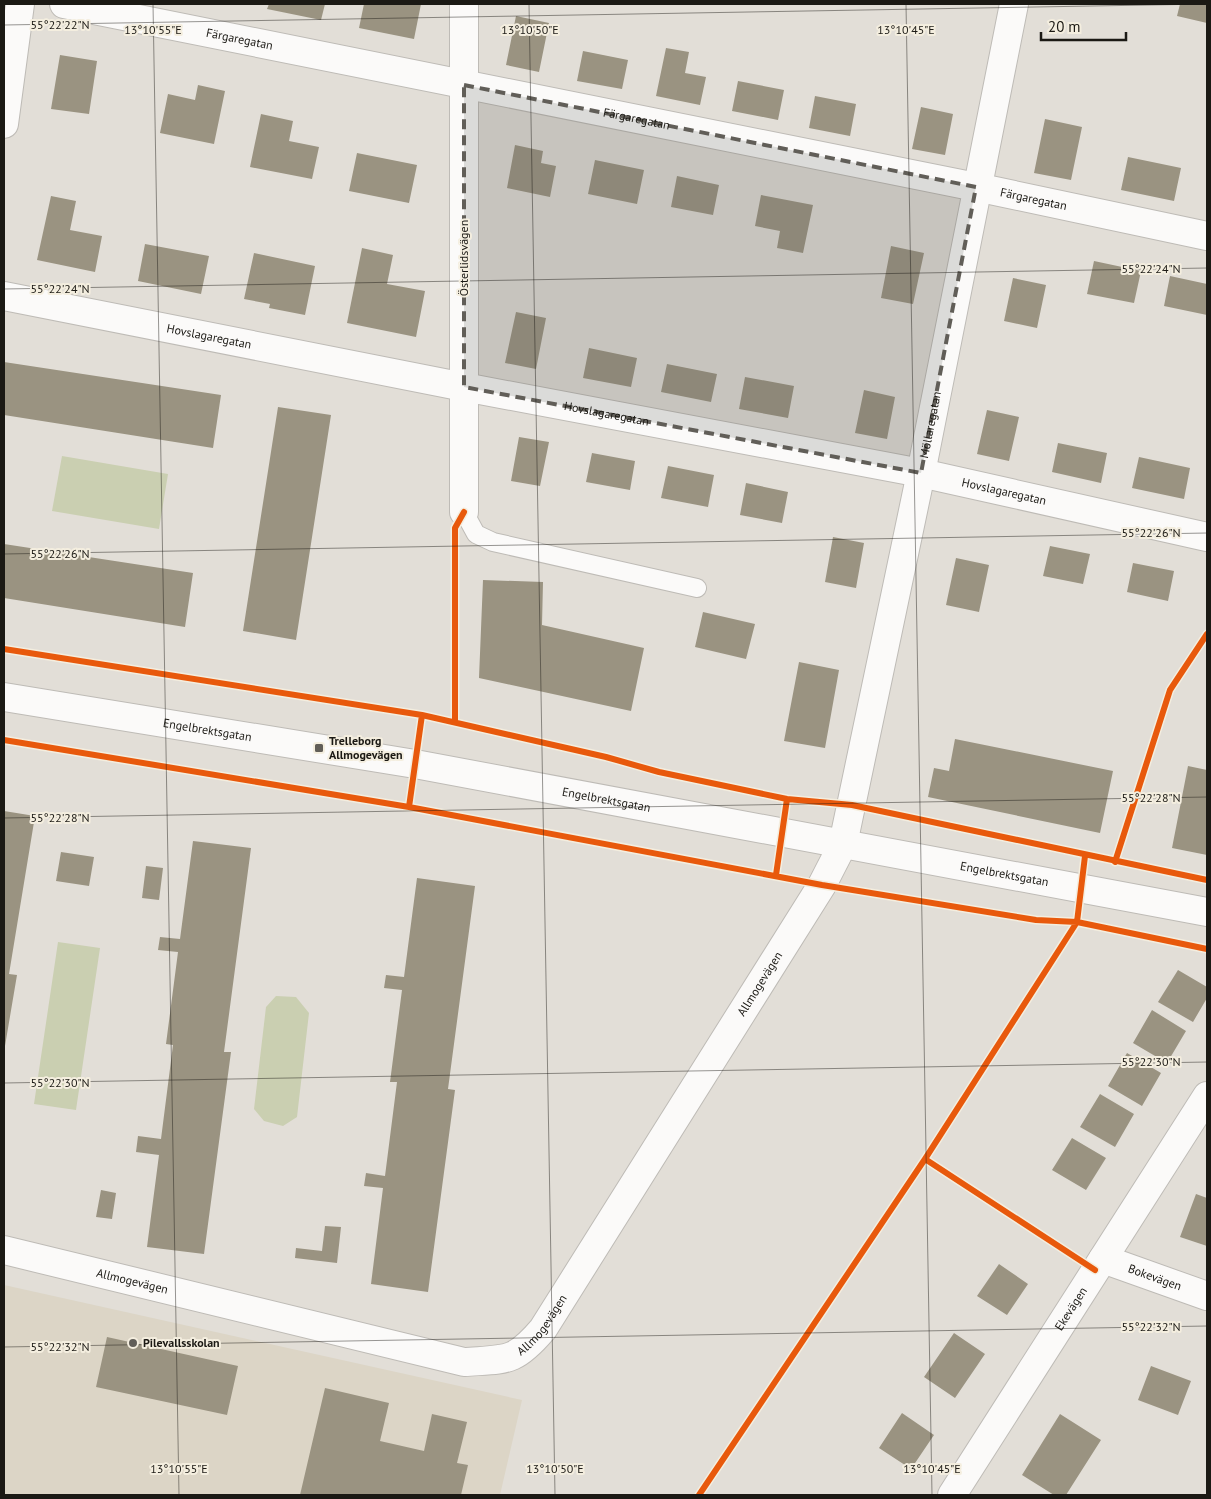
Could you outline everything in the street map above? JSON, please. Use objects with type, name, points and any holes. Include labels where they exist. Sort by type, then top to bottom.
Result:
[{"type":"street","points":[[4,124],[20,4]]},
{"type":"street","name":"Färgaregatan","points":[[64,4],[976,187],[1207,236]]},
{"type":"street","name":"Österlidsvägen","points":[[464,4],[464,512]]},
{"type":"street","name":"Möllaregatan","points":[[844,844],[921,473],[976,187],[1014,4]]},
{"type":"street","name":"Hovslagaregatan","points":[[4,296],[464,387],[921,473],[1207,537]]},
{"type":"street","name":"Engelbrektsgatan","points":[[4,697],[415,764],[1207,912]]},
{"type":"street","name":"Allmogevägen","points":[[4,1250],[464,1362],[508,1359],[528,1346],[543,1329],[822,885],[844,844]]},
{"type":"street","name":"Ekevägen","points":[[952,1495],[1207,1096]]},
{"type":"street","name":"Bokevägen","points":[[1102,1259],[1207,1296]]},
{"type":"lane","points":[[464,512],[476,534],[493,542],[697,588]]},
{"type":"highlighted area","points":[[464,85],[976,187],[921,473],[464,387]]},
{"type":"shaded area","name":"Pilevallsskolan","points":[[4,1285],[522,1400],[500,1495],[4,1495]]},
{"type":"green space","points":[[62,456],[168,474],[159,529],[52,511]]},
{"type":"green space","points":[[58,942],[100,948],[76,1110],[34,1104]]},
{"type":"green space","points":[[276,996],[296,997],[309,1013],[297,1117],[283,1126],[264,1121],[254,1109],[266,1007]]},
{"type":"building","points":[[269,4],[325,4],[321,20],[267,9]]},
{"type":"building","points":[[364,4],[421,4],[414,39],[359,28]]},
{"type":"building","points":[[1180,4],[1207,4],[1207,23],[1177,16]]},
{"type":"building","points":[[516,16],[549,23],[539,72],[506,65]]},
{"type":"building","points":[[666,48],[689,52],[685,73],[706,77],[700,105],[656,96]]},
{"type":"building","points":[[583,51],[628,60],[622,89],[577,81]]},
{"type":"building","points":[[60,55],[97,61],[89,114],[51,109]]},
{"type":"building","points":[[738,81],[784,90],[778,120],[732,111]]},
{"type":"building","points":[[198,85],[225,91],[214,144],[160,133],[168,94],[195,100]]},
{"type":"building","points":[[815,96],[856,104],[850,136],[809,128]]},
{"type":"building","points":[[921,107],[953,114],[945,155],[912,149]]},
{"type":"building","points":[[261,114],[293,121],[289,141],[319,147],[312,179],[250,167]]},
{"type":"building","points":[[1045,119],[1082,127],[1071,180],[1034,173]]},
{"type":"building","points":[[515,145],[543,151],[541,163],[556,166],[550,197],[507,188]]},
{"type":"building","points":[[357,153],[417,165],[409,203],[349,191]]},
{"type":"building","points":[[1128,157],[1181,168],[1174,201],[1121,190]]},
{"type":"building","points":[[595,160],[644,170],[637,204],[588,194]]},
{"type":"building","points":[[677,176],[719,185],[713,215],[671,207]]},
{"type":"building","points":[[761,195],[813,205],[803,253],[777,248],[780,231],[755,226]]},
{"type":"building","points":[[51,196],[76,201],[70,230],[102,236],[95,272],[37,260]]},
{"type":"building","points":[[145,244],[209,256],[201,294],[138,281]]},
{"type":"building","points":[[891,246],[924,253],[913,304],[881,298]]},
{"type":"building","points":[[362,248],[393,255],[387,284],[425,291],[416,337],[347,323]]},
{"type":"building","points":[[254,253],[315,266],[305,315],[269,308],[270,304],[244,299]]},
{"type":"building","points":[[1094,261],[1141,271],[1134,303],[1087,294]]},
{"type":"building","points":[[1170,276],[1207,284],[1207,315],[1164,306]]},
{"type":"building","points":[[1013,278],[1046,285],[1037,328],[1004,321]]},
{"type":"building","points":[[516,312],[546,318],[536,369],[505,363]]},
{"type":"building","points":[[589,348],[637,358],[631,387],[583,378]]},
{"type":"building","points":[[4,362],[221,395],[213,448],[4,415]]},
{"type":"building","points":[[667,364],[717,374],[711,402],[661,392]]},
{"type":"building","points":[[745,377],[794,386],[788,418],[739,409]]},
{"type":"building","points":[[864,390],[895,397],[887,439],[855,433]]},
{"type":"building","points":[[278,407],[331,415],[296,640],[243,631]]},
{"type":"building","points":[[987,410],[1019,417],[1009,461],[977,454]]},
{"type":"building","points":[[519,437],[549,442],[540,486],[511,481]]},
{"type":"building","points":[[1058,443],[1107,453],[1101,483],[1052,472]]},
{"type":"building","points":[[592,453],[635,461],[630,490],[586,482]]},
{"type":"building","points":[[1139,457],[1190,468],[1184,499],[1132,488]]},
{"type":"building","points":[[668,466],[714,475],[708,507],[661,498]]},
{"type":"building","points":[[746,483],[788,492],[782,523],[740,515]]},
{"type":"building","points":[[833,537],[864,543],[856,588],[825,582]]},
{"type":"building","points":[[4,544],[193,573],[185,627],[4,598]]},
{"type":"building","points":[[1050,546],[1090,554],[1083,584],[1043,576]]},
{"type":"building","points":[[956,558],[989,565],[979,612],[946,605]]},
{"type":"building","points":[[1133,563],[1174,571],[1168,601],[1127,592]]},
{"type":"building","points":[[483,580],[543,582],[542,625],[644,648],[631,711],[479,678]]},
{"type":"building","points":[[703,612],[755,624],[746,659],[695,647]]},
{"type":"building","points":[[799,662],[839,670],[825,748],[784,741]]},
{"type":"building","points":[[955,739],[1113,771],[1100,833],[928,797],[934,768],[949,771]]},
{"type":"building","points":[[1188,766],[1207,770],[1207,855],[1172,848]]},
{"type":"building","points":[[4,811],[35,816],[9,974],[17,975],[5,1046]]},
{"type":"building","points":[[193,841],[251,848],[224,1052],[231,1052],[204,1254],[147,1247],[159,1155],[136,1152],[138,1136],[161,1139],[173,1045],[166,1044],[178,952],[158,950],[160,937],[180,939]]},
{"type":"building","points":[[61,852],[94,857],[89,886],[56,881]]},
{"type":"building","points":[[146,866],[163,868],[159,900],[142,898]]},
{"type":"building","points":[[417,878],[475,886],[448,1089],[455,1090],[428,1292],[371,1284],[383,1188],[364,1186],[366,1173],[385,1176],[397,1082],[390,1082],[402,990],[384,988],[386,975],[404,977]]},
{"type":"building","points":[[1178,970],[1207,987],[1207,998],[1193,1022],[1158,1002]]},
{"type":"building","points":[[1152,1010],[1186,1031],[1167,1063],[1133,1043]]},
{"type":"building","points":[[1127,1053],[1161,1073],[1142,1106],[1108,1086]]},
{"type":"building","points":[[1100,1094],[1134,1114],[1115,1147],[1080,1127]]},
{"type":"building","points":[[1072,1138],[1106,1158],[1086,1190],[1052,1170]]},
{"type":"building","points":[[101,1190],[116,1193],[112,1219],[96,1217]]},
{"type":"building","points":[[1196,1194],[1207,1198],[1207,1246],[1180,1237]]},
{"type":"building","points":[[325,1226],[341,1227],[337,1263],[295,1258],[296,1248],[322,1251]]},
{"type":"building","points":[[999,1264],[1028,1284],[1007,1315],[977,1296]]},
{"type":"building","points":[[954,1333],[985,1354],[955,1398],[924,1377]]},
{"type":"building","points":[[107,1337],[238,1366],[227,1415],[96,1387]]},
{"type":"building","points":[[1151,1366],[1191,1381],[1178,1415],[1138,1400]]},
{"type":"building","points":[[325,1388],[389,1403],[380,1441],[424,1451],[432,1414],[467,1422],[457,1463],[468,1465],[461,1495],[300,1495]]},
{"type":"building","points":[[902,1413],[934,1435],[911,1469],[879,1448]]},
{"type":"building","points":[[1060,1414],[1101,1440],[1066,1495],[1054,1495],[1022,1475]]},
{"type":"cycle path","points":[[455,722],[455,528],[464,512]]},
{"type":"cycle path","points":[[1115,862],[1170,690],[1207,634]]},
{"type":"cycle path","points":[[4,649],[422,715],[606,757],[659,772],[787,799],[852,805],[1207,880]]},
{"type":"cycle path","points":[[409,807],[422,715]]},
{"type":"cycle path","points":[[4,740],[409,807],[822,885],[1036,920],[1077,922],[1207,949]]},
{"type":"cycle path","points":[[776,875],[787,799]]},
{"type":"cycle path","points":[[699,1495],[925,1159],[1077,922],[1085,856]]},
{"type":"cycle path","points":[[925,1159],[1095,1270]]},
{"type":"place","name":"Trelleborg Allmogevägen","points":[[319,748]]},
{"type":"place","name":"Pilevallsskolan","points":[[133,1343]]}]
